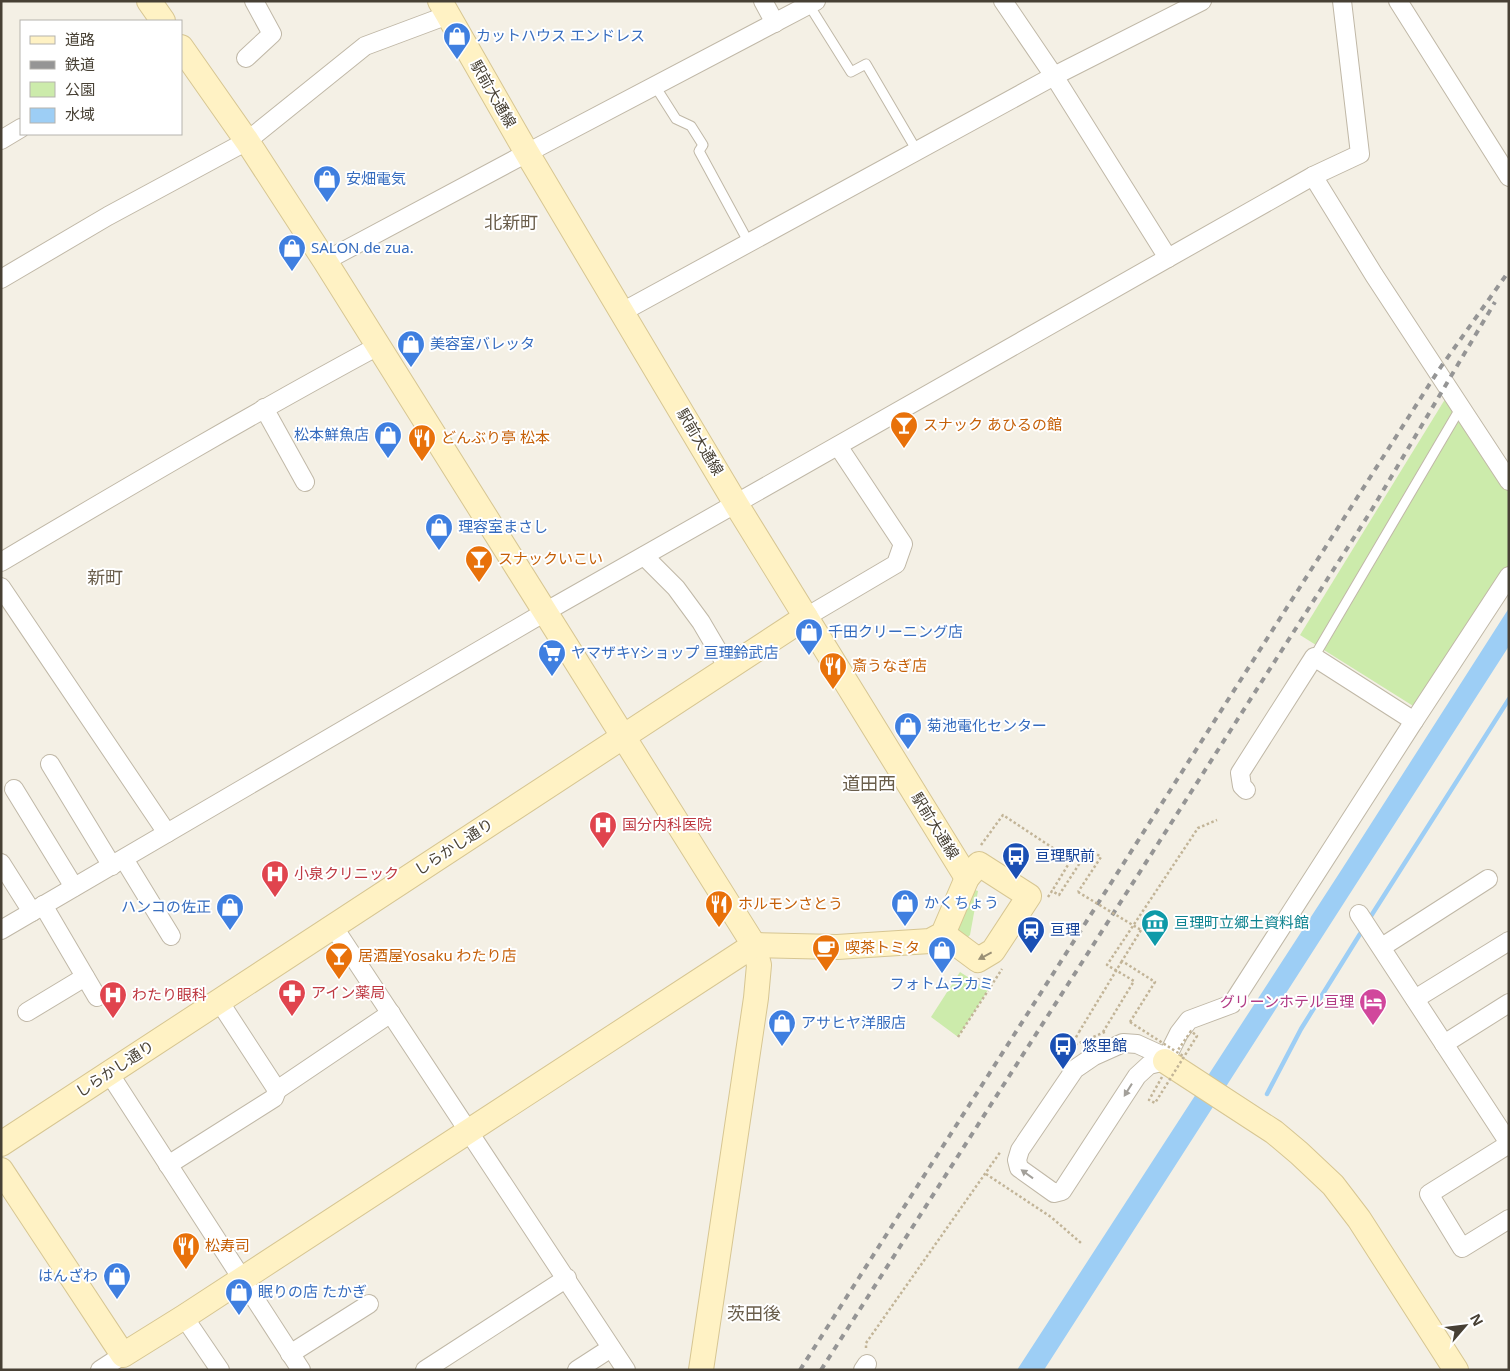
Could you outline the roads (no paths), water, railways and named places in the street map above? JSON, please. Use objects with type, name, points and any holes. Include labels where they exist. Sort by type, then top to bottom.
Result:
[{"type":"street","points":[[149,1],[162,20]]},
{"type":"street","points":[[246,58],[272,34],[254,1]]},
{"type":"street","points":[[763,1],[775,24]]},
{"type":"street","points":[[1003,1],[1054,76],[1168,258]]},
{"type":"street","points":[[622,312],[1054,76],[1202,1]]},
{"type":"street","points":[[1,930],[644,556],[1314,176],[1360,154],[1342,1]]},
{"type":"street","points":[[1398,1],[1509,177]]},
{"type":"street","points":[[325,261],[526,153],[813,3]]},
{"type":"street","points":[[1,279],[108,216],[247,141],[365,46],[444,8]]},
{"type":"street","name":"駅前大通線","points":[[444,8],[526,153],[736,504],[967,878]]},
{"type":"street","points":[[182,48],[247,141],[325,261],[754,944],[759,965],[756,998],[701,1370]]},
{"type":"street","points":[[1,140],[20,129]]},
{"type":"street","points":[[1314,176],[1374,275],[1509,481]]},
{"type":"street","points":[[1,562],[168,462],[378,346]]},
{"type":"street","points":[[264,408],[306,482]]},
{"type":"street","points":[[806,616],[896,564],[903,544],[838,446]]},
{"type":"street","points":[[644,556],[676,588],[701,622],[728,668]]},
{"type":"street","points":[[1175,1064],[1179,1033],[1189,1020],[1232,1004],[1509,576]]},
{"type":"street","points":[[1,587],[167,833]]},
{"type":"street","name":"しらかし通り","points":[[1,1144],[806,616]]},
{"type":"street","points":[[1246,790],[1242,786],[1240,773],[1314,657],[1414,722]]},
{"type":"street","points":[[50,764],[171,936]]},
{"type":"street","points":[[14,788],[74,887]]},
{"type":"street","points":[[1,863],[86,977],[97,997]]},
{"type":"street","points":[[100,1370],[754,944],[837,947],[930,941],[943,934],[967,878],[979,864],[1029,896],[993,951],[978,960],[943,934]]},
{"type":"street","points":[[1382,947],[1488,880]]},
{"type":"street","points":[[1360,914],[1509,1144],[1429,1194],[1462,1248],[1509,1220]]},
{"type":"street","points":[[333,926],[626,1370]]},
{"type":"street","points":[[1415,999],[1509,941]]},
{"type":"street","points":[[27,1012],[86,977]]},
{"type":"street","points":[[219,1001],[277,1090]]},
{"type":"street","points":[[1444,1044],[1509,1003]]},
{"type":"street","points":[[168,1165],[274,1098],[277,1090],[391,1013]]},
{"type":"street","points":[[1175,1064],[1149,1065],[1137,1076],[1062,1191],[1054,1193],[1019,1168],[1017,1160],[1020,1150],[1075,1069],[1094,1056],[1123,1043],[1137,1044],[1159,1054],[1175,1064],[1274,1132],[1333,1185],[1359,1219],[1456,1370]]},
{"type":"street","points":[[109,1073],[300,1370]]},
{"type":"street","points":[[1,1170],[123,1355]]},
{"type":"street","points":[[425,1370],[566,1278]]},
{"type":"street","points":[[290,1354],[369,1304]]},
{"type":"street","points":[[184,1317],[220,1370]]},
{"type":"street","points":[[577,1370],[611,1348]]},
{"type":"lane","points":[[813,3],[851,72],[866,64],[917,151]]},
{"type":"lane","points":[[655,86],[676,120],[691,126],[703,146],[699,151],[749,243]]},
{"type":"lane","points":[[1314,657],[1461,406]]},
{"type":"water","points":[[1509,608],[1509,646],[1044,1370],[1017,1370],[1342,869]]},
{"type":"waterway","points":[[1371,916],[1509,699]]},
{"type":"waterway","points":[[1267,1094],[1301,1029],[1360,934]]},
{"type":"railway","points":[[800,1370],[1438,371],[1509,271]]},
{"type":"railway","points":[[821,1370],[1371,511],[1495,302]]},
{"type":"place","name":"カットハウス エンドレス","points":[[457,60]]},
{"type":"place","name":"安畑電気","points":[[327,203]]},
{"type":"place","name":"SALON de zua.","points":[[292,272]]},
{"type":"place","name":"美容室バレッタ","points":[[411,368]]},
{"type":"place","name":"スナック あひるの館","points":[[904,449]]},
{"type":"place","name":"松本鮮魚店","points":[[388,459]]},
{"type":"place","name":"どんぶり亭 松本","points":[[422,462]]},
{"type":"place","name":"理容室まさし","points":[[439,551]]},
{"type":"place","name":"スナックいこい","points":[[479,583]]},
{"type":"place","name":"千田クリーニング店","points":[[809,656]]},
{"type":"place","name":"ヤマザキYショップ 亘理鈴武店","points":[[552,677]]},
{"type":"place","name":"斎うなぎ店","points":[[833,690]]},
{"type":"place","name":"菊池電化センター","points":[[908,750]]},
{"type":"place","name":"国分内科医院","points":[[603,849]]},
{"type":"place","name":"亘理駅前","points":[[1016,880]]},
{"type":"place","name":"小泉クリニック","points":[[275,898]]},
{"type":"place","name":"かくちょう","points":[[905,927]]},
{"type":"place","name":"ホルモンさとう","points":[[719,928]]},
{"type":"place","name":"ハンコの佐正","points":[[230,931]]},
{"type":"place","name":"亘理町立郷土資料館","points":[[1155,947]]},
{"type":"place","name":"亘理","points":[[1031,954]]},
{"type":"place","name":"喫茶トミタ","points":[[826,972]]},
{"type":"place","name":"フォトムラカミ","points":[[942,974]]},
{"type":"place","name":"居酒屋Yosaku わたり店","points":[[339,980]]},
{"type":"place","name":"アイン薬局","points":[[292,1017]]},
{"type":"place","name":"わたり眼科","points":[[113,1019]]},
{"type":"place","name":"グリーンホテル亘理","points":[[1373,1026]]},
{"type":"place","name":"アサヒヤ洋服店","points":[[782,1047]]},
{"type":"place","name":"悠里館","points":[[1063,1070]]},
{"type":"place","name":"松寿司","points":[[186,1270]]},
{"type":"place","name":"はんざわ","points":[[117,1300]]},
{"type":"place","name":"眠りの店 たかぎ","points":[[239,1316]]},
{"type":"district","name":"北新町","points":[[511,223]]},
{"type":"district","name":"新町","points":[[105,578]]},
{"type":"district","name":"道田西","points":[[869,784]]},
{"type":"district","name":"茨田後","points":[[754,1314]]}]
